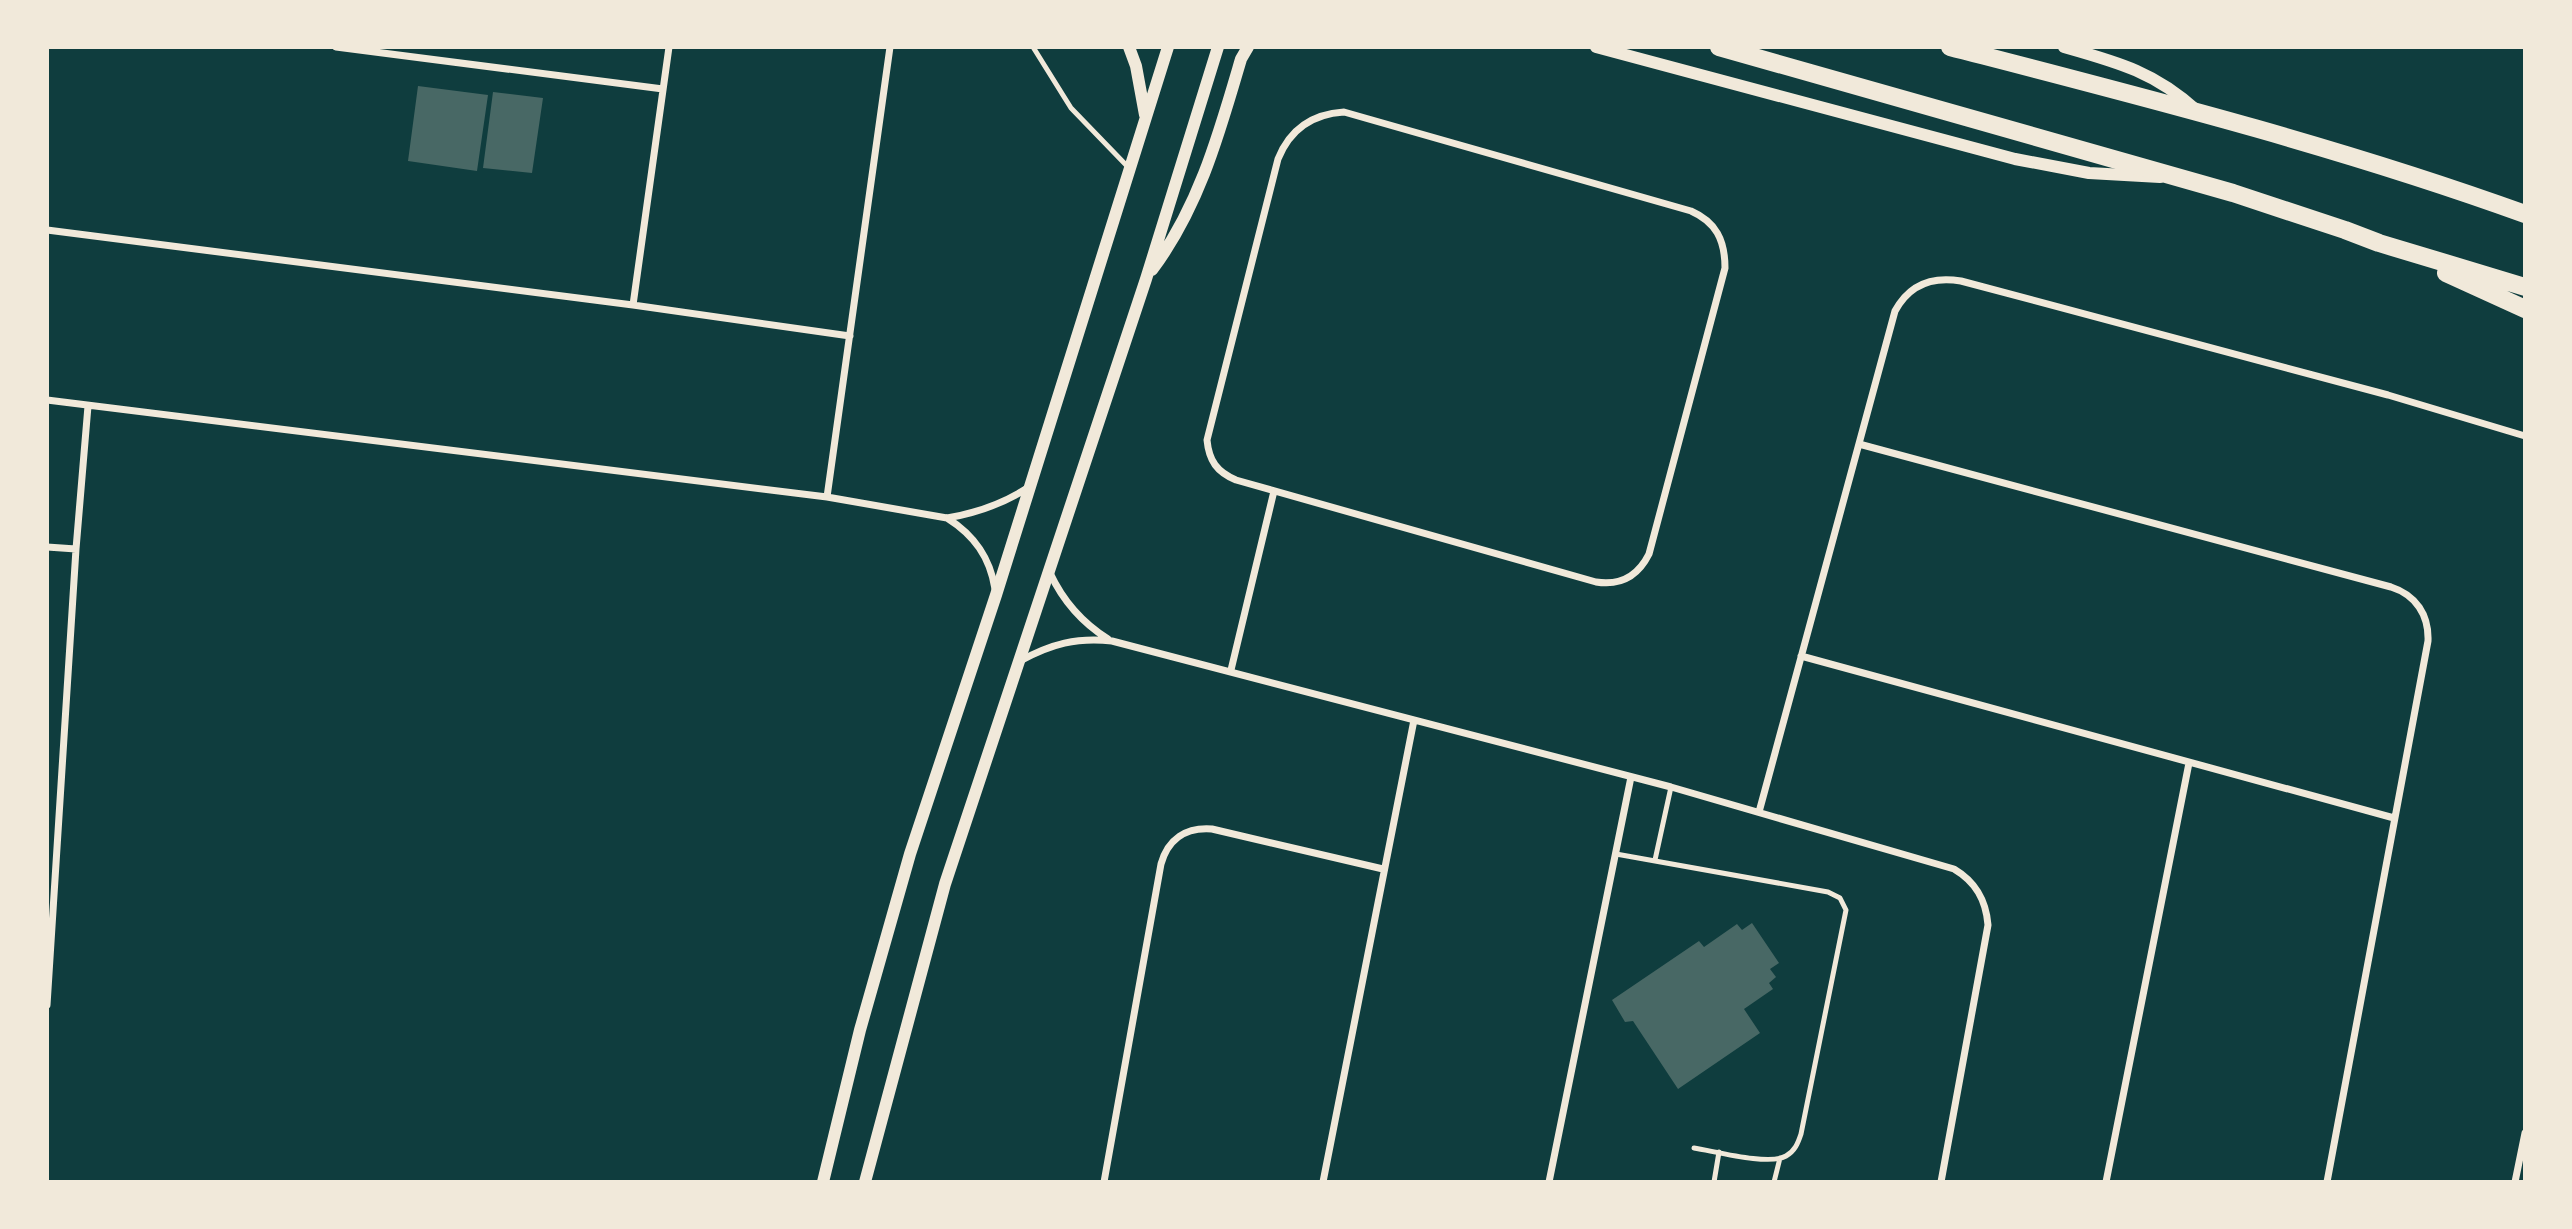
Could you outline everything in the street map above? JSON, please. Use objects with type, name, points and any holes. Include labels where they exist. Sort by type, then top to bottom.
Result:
[{"type":"main road","points":[[1719,47],[2289,211],[2379,243],[2525,287]]},
{"type":"main road","points":[[1950,47],[2197,111],[2457,189],[2525,214]]},
{"type":"main road","points":[[2379,243],[2525,309]]},
{"type":"street","points":[[336,47],[663,89]]},
{"type":"street","points":[[633,305],[669,47]]},
{"type":"street","points":[[827,497],[890,47]]},
{"type":"street","points":[[1129,47],[1142,93],[1145,121]]},
{"type":"street","points":[[822,1182],[860,1030],[909,853],[996,594],[1168,47]]},
{"type":"street","points":[[865,1182],[945,884],[1146,279],[1218,47]]},
{"type":"street","points":[[1146,279],[1181,228],[1195,200],[1217,142],[1241,59],[1248,47]]},
{"type":"street","points":[[1596,47],[2015,159],[2089,173],[2176,178]]},
{"type":"street","points":[[2064,47],[2146,73],[2173,90],[2197,111]]},
{"type":"street","points":[[1331,113],[1357,114],[1691,211],[1705,217],[1715,227],[1722,240],[1725,268],[1649,554],[1637,573],[1628,579],[1618,583],[1596,582],[1274,491],[1224,475],[1208,455],[1207,440],[1278,159],[1289,138],[1307,121],[1331,113]]},
{"type":"street","points":[[47,230],[633,305],[850,336]]},
{"type":"street","points":[[1759,812],[1895,311],[1900,302],[1924,283],[1948,279],[2388,395],[2525,436]]},
{"type":"street","points":[[47,400],[827,497],[947,518],[999,505],[1029,487]]},
{"type":"street","points":[[47,1005],[76,549],[88,406]]},
{"type":"street","points":[[1859,444],[2390,587],[2409,596],[2422,611],[2428,641],[2327,1182]]},
{"type":"street","points":[[1231,670],[1274,491]]},
{"type":"street","points":[[947,518],[963,528],[976,542],[990,567],[996,594]]},
{"type":"street","points":[[47,547],[76,549]]},
{"type":"street","points":[[1049,570],[1073,610],[1084,622],[1112,641]]},
{"type":"street","points":[[1020,661],[1070,640],[1090,638],[1112,641],[1671,787],[1943,864],[1964,875],[1979,892],[1987,914],[1987,937],[1941,1182]]},
{"type":"street","points":[[1801,656],[2393,818]]},
{"type":"street","points":[[1322,1182],[1414,720]]},
{"type":"street","points":[[2106,1182],[2189,763]]},
{"type":"street","points":[[1549,1182],[1631,778]]},
{"type":"street","points":[[1104,1182],[1161,864],[1171,844],[1189,831],[1212,830],[1383,869]]},
{"type":"street","points":[[2515,1182],[2525,1133]]},
{"type":"lane","points":[[1032,47],[1071,108],[1130,169]]},
{"type":"lane","points":[[1655,860],[1671,787]]},
{"type":"lane","points":[[1616,854],[1828,892],[1835,894],[1844,903],[1846,918],[1801,1134],[1794,1150],[1773,1160],[1694,1148]]},
{"type":"lane","points":[[1714,1182],[1719,1152]]},
{"type":"lane","points":[[1774,1182],[1780,1158]]},
{"type":"building","points":[[418,86],[488,95],[477,171],[408,161]]},
{"type":"building","points":[[493,92],[543,98],[532,173],[483,168]]},
{"type":"building","points":[[1752,923],[1779,963],[1770,969],[1776,977],[1769,983],[1773,989],[1744,1009],[1760,1033],[1678,1089],[1633,1021],[1625,1022],[1612,1000],[1699,941],[1704,947],[1737,924],[1742,930]]}]
